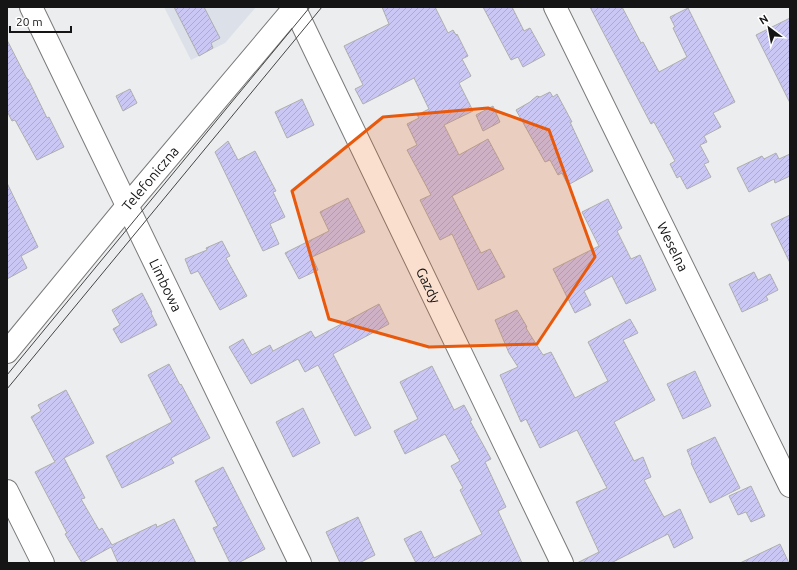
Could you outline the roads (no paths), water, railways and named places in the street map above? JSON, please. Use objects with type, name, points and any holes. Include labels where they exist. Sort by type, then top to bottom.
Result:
[{"type":"street","name":"Limbowa","points":[[31,7],[300,563]]},
{"type":"street","name":"Telefoniczna","points":[[7,352],[294,7]]},
{"type":"street","name":"Gazdy","points":[[294,7],[562,563]]},
{"type":"street","name":"Weselna","points":[[555,7],[790,486]]},
{"type":"street","points":[[7,492],[43,563]]},
{"type":"tram line","points":[[7,375],[310,7]]},
{"type":"tram line","points":[[7,389],[322,7]]}]
